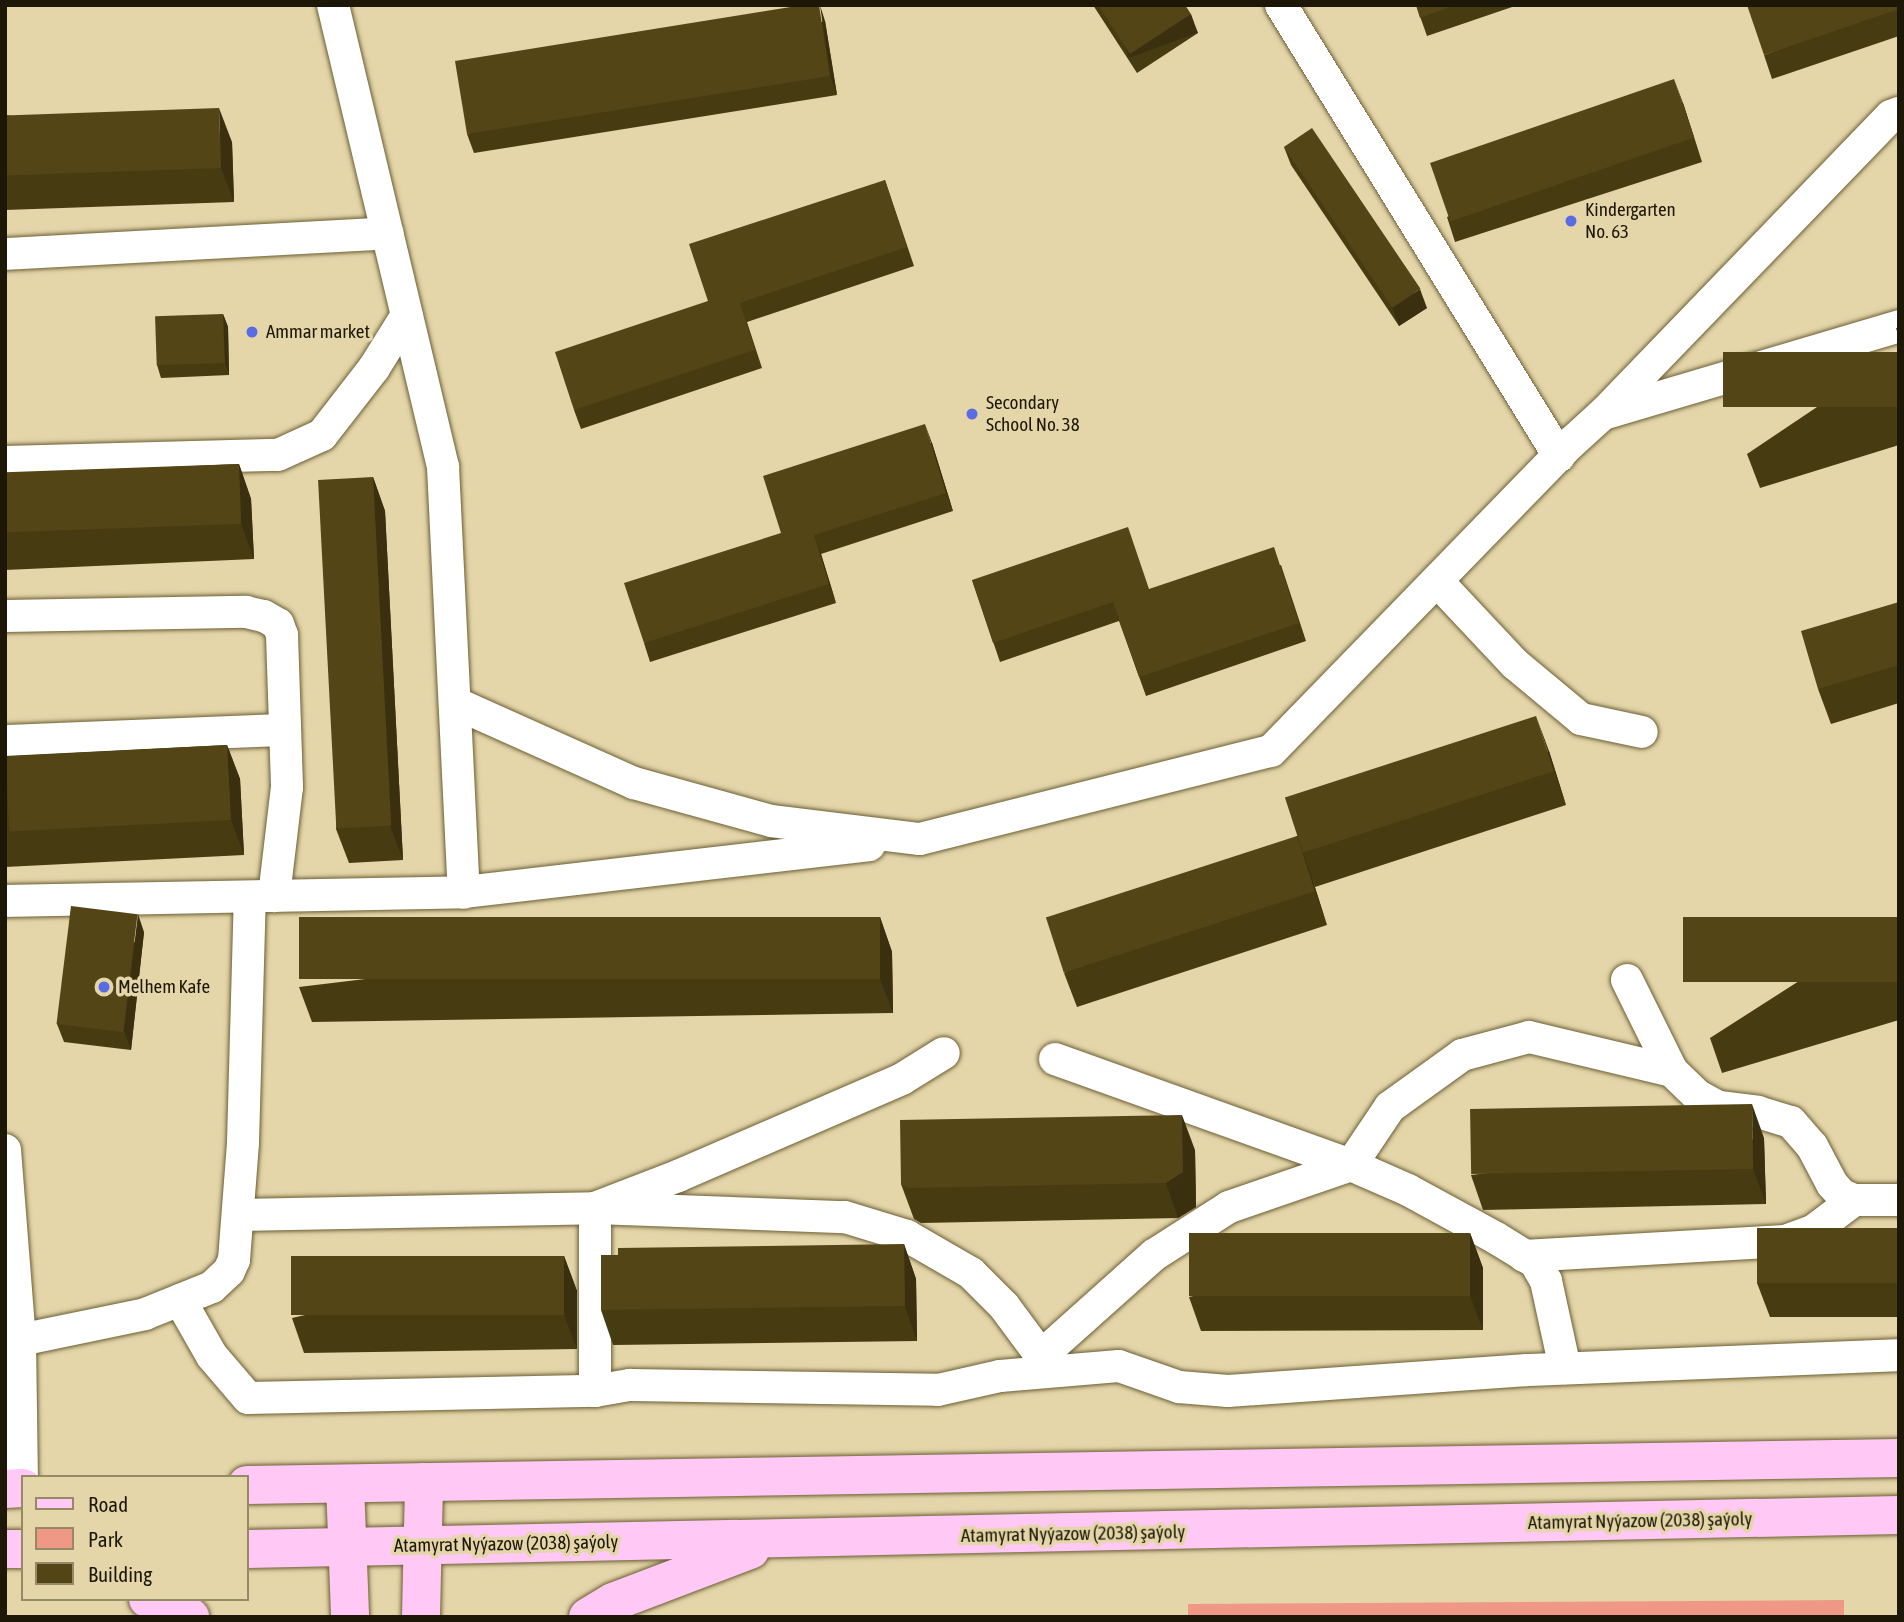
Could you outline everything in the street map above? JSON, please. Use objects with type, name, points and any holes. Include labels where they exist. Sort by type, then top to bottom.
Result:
[{"type":"main road","points":[[248,1485],[1899,1458]]},
{"type":"main road","points":[[421,1617],[424,1482]]},
{"type":"main road","points":[[345,1484],[350,1617]]},
{"type":"main road","name":"Atamyrat Nyýazow (2038) şaýoly","points":[[248,1549],[1899,1515]]},
{"type":"main road","points":[[588,1617],[613,1602],[775,1540]]},
{"type":"main road","points":[[153,1601],[190,1617]]},
{"type":"street","points":[[333,5],[443,467],[464,892]]},
{"type":"street","points":[[1281,5],[1559,456]]},
{"type":"street","points":[[5,901],[464,892],[920,839],[1271,751],[1559,456],[1605,413],[1891,116],[1899,113]]},
{"type":"street","points":[[5,254],[387,233]]},
{"type":"street","points":[[5,462],[278,455],[322,435],[374,368],[407,315]]},
{"type":"street","points":[[1605,413],[1899,326]]},
{"type":"street","points":[[1437,581],[1515,664],[1581,719],[1642,732]]},
{"type":"street","points":[[5,616],[235,612],[264,616],[278,624],[282,635],[287,787],[262,896],[238,1215],[234,1259],[229,1271],[212,1287],[145,1314],[20,1340]]},
{"type":"street","points":[[455,703],[634,783],[771,821],[920,839]]},
{"type":"street","points":[[5,741],[284,730]]},
{"type":"street","points":[[1627,980],[1672,1071],[1698,1096],[1719,1107],[1758,1112],[1791,1122],[1812,1146],[1832,1184],[1842,1195],[1854,1200],[1899,1200]]},
{"type":"street","points":[[1049,1364],[1154,1255],[1229,1207],[1351,1165],[1390,1107],[1462,1055],[1529,1037],[1672,1071]]},
{"type":"street","points":[[595,1208],[678,1176],[902,1079],[944,1053]]},
{"type":"street","points":[[1055,1059],[1351,1165],[1408,1190],[1535,1262],[1546,1281],[1565,1368]]},
{"type":"street","points":[[5,1150],[20,1340],[23,1475]]},
{"type":"street","points":[[1524,1256],[1784,1241],[1813,1231],[1854,1200]]},
{"type":"street","points":[[238,1215],[595,1208],[845,1217],[907,1236],[971,1273],[1004,1306],[1049,1364]]},
{"type":"street","points":[[595,1208],[595,1391]]},
{"type":"street","points":[[180,1300],[212,1356],[248,1398],[595,1391],[630,1385],[938,1390],[1049,1364],[1119,1366],[1179,1387],[1228,1391],[1565,1368],[1899,1355]]},
{"type":"green space","points":[[1844,1600],[1844,1617],[1188,1617],[1188,1604]]},
{"type":"building","points":[[803,5],[819,5],[830,76],[467,134],[455,61]]},
{"type":"building","points":[[1098,5],[1185,5],[1191,14],[1130,54]]},
{"type":"building","points":[[1416,5],[1456,5],[1420,18]]},
{"type":"building","points":[[1747,5],[1899,5],[1899,9],[1764,55]]},
{"type":"building","points":[[1674,79],[1694,138],[1450,222],[1430,163]]},
{"type":"building","points":[[219,108],[221,168],[7,175],[5,115]]},
{"type":"building","points":[[1312,128],[1420,289],[1392,308],[1284,147]]},
{"type":"building","points":[[885,180],[907,247],[740,303],[755,350],[574,410],[555,352],[708,301],[689,244]]},
{"type":"building","points":[[223,314],[225,363],[157,365],[155,316]]},
{"type":"building","points":[[1723,352],[1899,352],[1899,407],[1723,407]]},
{"type":"building","points":[[925,424],[946,493],[814,535],[829,584],[644,643],[624,583],[781,533],[763,476]]},
{"type":"building","points":[[239,464],[241,524],[7,532],[5,472]]},
{"type":"building","points":[[373,477],[391,826],[336,828],[318,480]]},
{"type":"building","points":[[1128,527],[1149,589],[1274,547],[1299,623],[1139,677],[1113,602],[993,643],[972,580]]},
{"type":"building","points":[[1899,602],[1899,665],[1818,689],[1801,631]]},
{"type":"building","points":[[1536,716],[1554,771],[1303,853],[1285,798]]},
{"type":"building","points":[[227,745],[231,820],[9,832],[5,757]]},
{"type":"building","points":[[1297,836],[1315,891],[1064,973],[1046,918]]},
{"type":"building","name":"Melhem Kafe","points":[[71,906],[138,914],[123,1032],[56,1024]]},
{"type":"building","points":[[299,917],[880,917],[880,979],[299,979]]},
{"type":"building","points":[[1683,917],[1899,917],[1899,982],[1683,982]]},
{"type":"building","points":[[1752,1104],[1753,1169],[1471,1174],[1470,1109]]},
{"type":"building","points":[[1182,1115],[1183,1172],[1166,1183],[908,1188],[901,1184],[900,1120]]},
{"type":"building","points":[[1757,1228],[1899,1228],[1899,1283],[1757,1283]]},
{"type":"building","points":[[1189,1233],[1470,1233],[1470,1296],[1189,1296]]},
{"type":"building","points":[[904,1244],[905,1306],[601,1310],[601,1255],[618,1255],[618,1248]]},
{"type":"building","points":[[291,1256],[564,1256],[564,1315],[291,1315]]},
{"type":"place","name":"Kindergarten No. 63","points":[[1571,221]]},
{"type":"place","name":"Ammar market","points":[[252,332]]},
{"type":"place","name":"Secondary School No. 38","points":[[972,414]]},
{"type":"place","name":"Melhem Kafe","points":[[104,987]]}]
